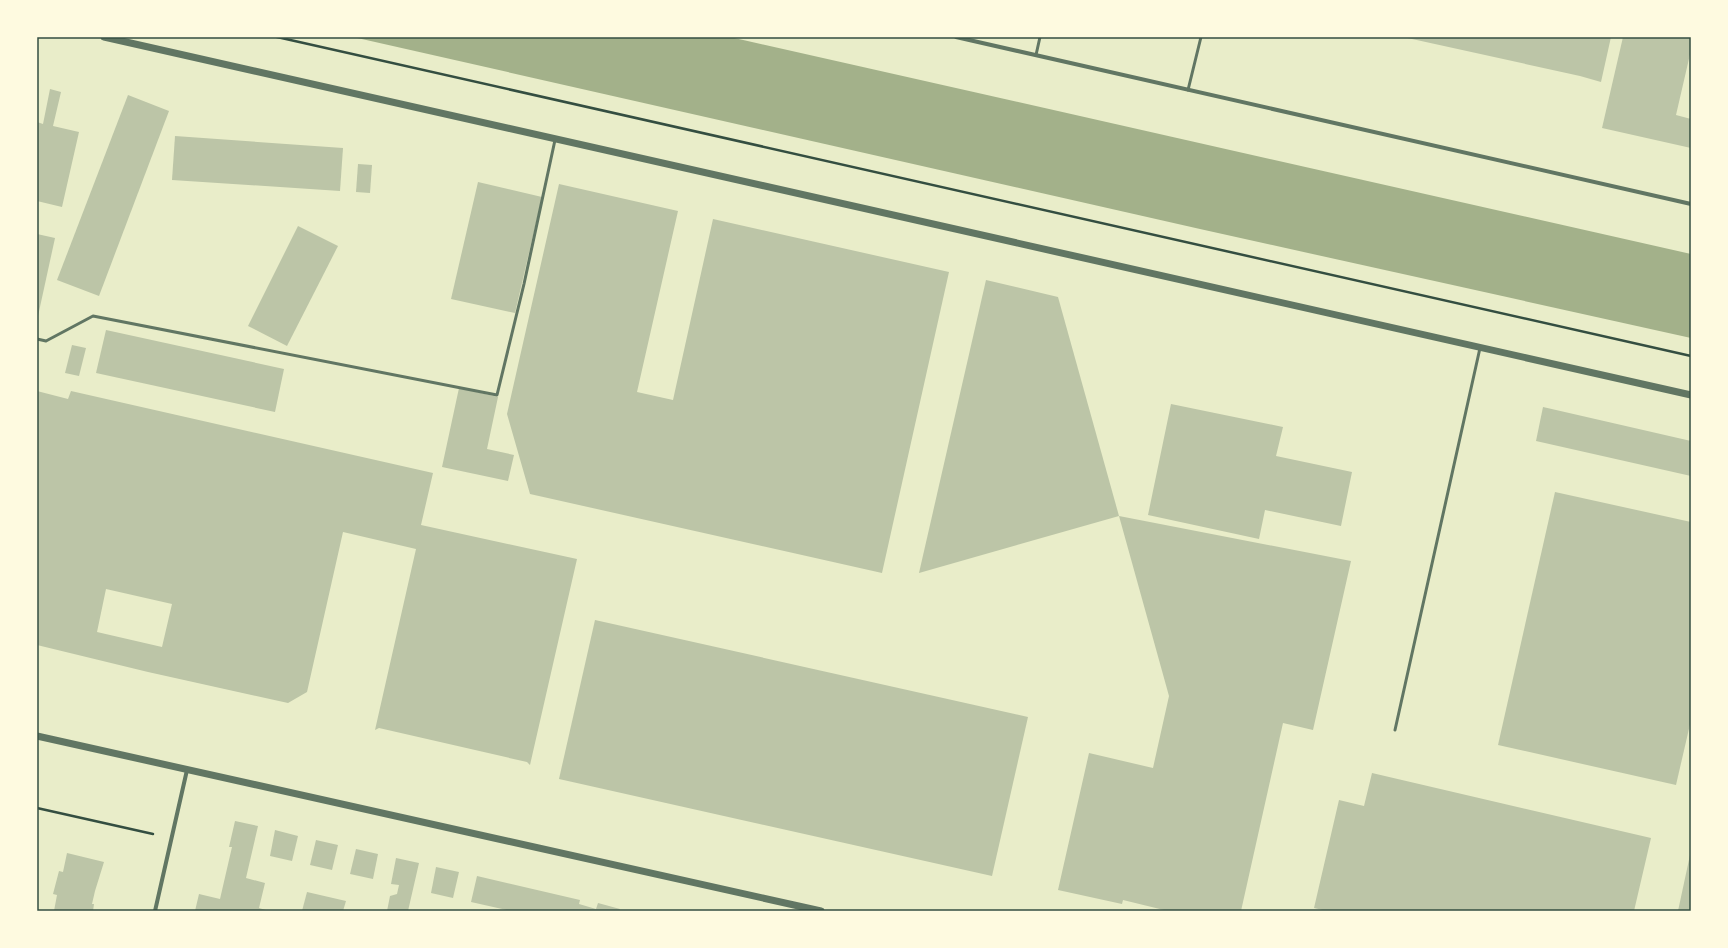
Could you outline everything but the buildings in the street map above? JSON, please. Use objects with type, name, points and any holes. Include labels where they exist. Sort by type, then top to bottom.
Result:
[{"type":"street","points":[[104,37],[1691,395]]},
{"type":"street","points":[[956,37],[1691,204]]},
{"type":"street","points":[[37,736],[821,911]]},
{"type":"street","points":[[155,911],[187,770]]},
{"type":"lane","points":[[1036,55],[1040,37]]},
{"type":"lane","points":[[1188,90],[1200,37]]},
{"type":"lane","points":[[37,339],[46,341],[93,316],[497,395],[524,284],[556,140]]},
{"type":"lane","points":[[1395,730],[1480,348]]},
{"type":"path","points":[[277,37],[1691,356]]},
{"type":"path","points":[[37,808],[172,839]]},
{"type":"shaded area","points":[[353,37],[730,37],[1691,254],[1691,338],[1200,229]]}]
